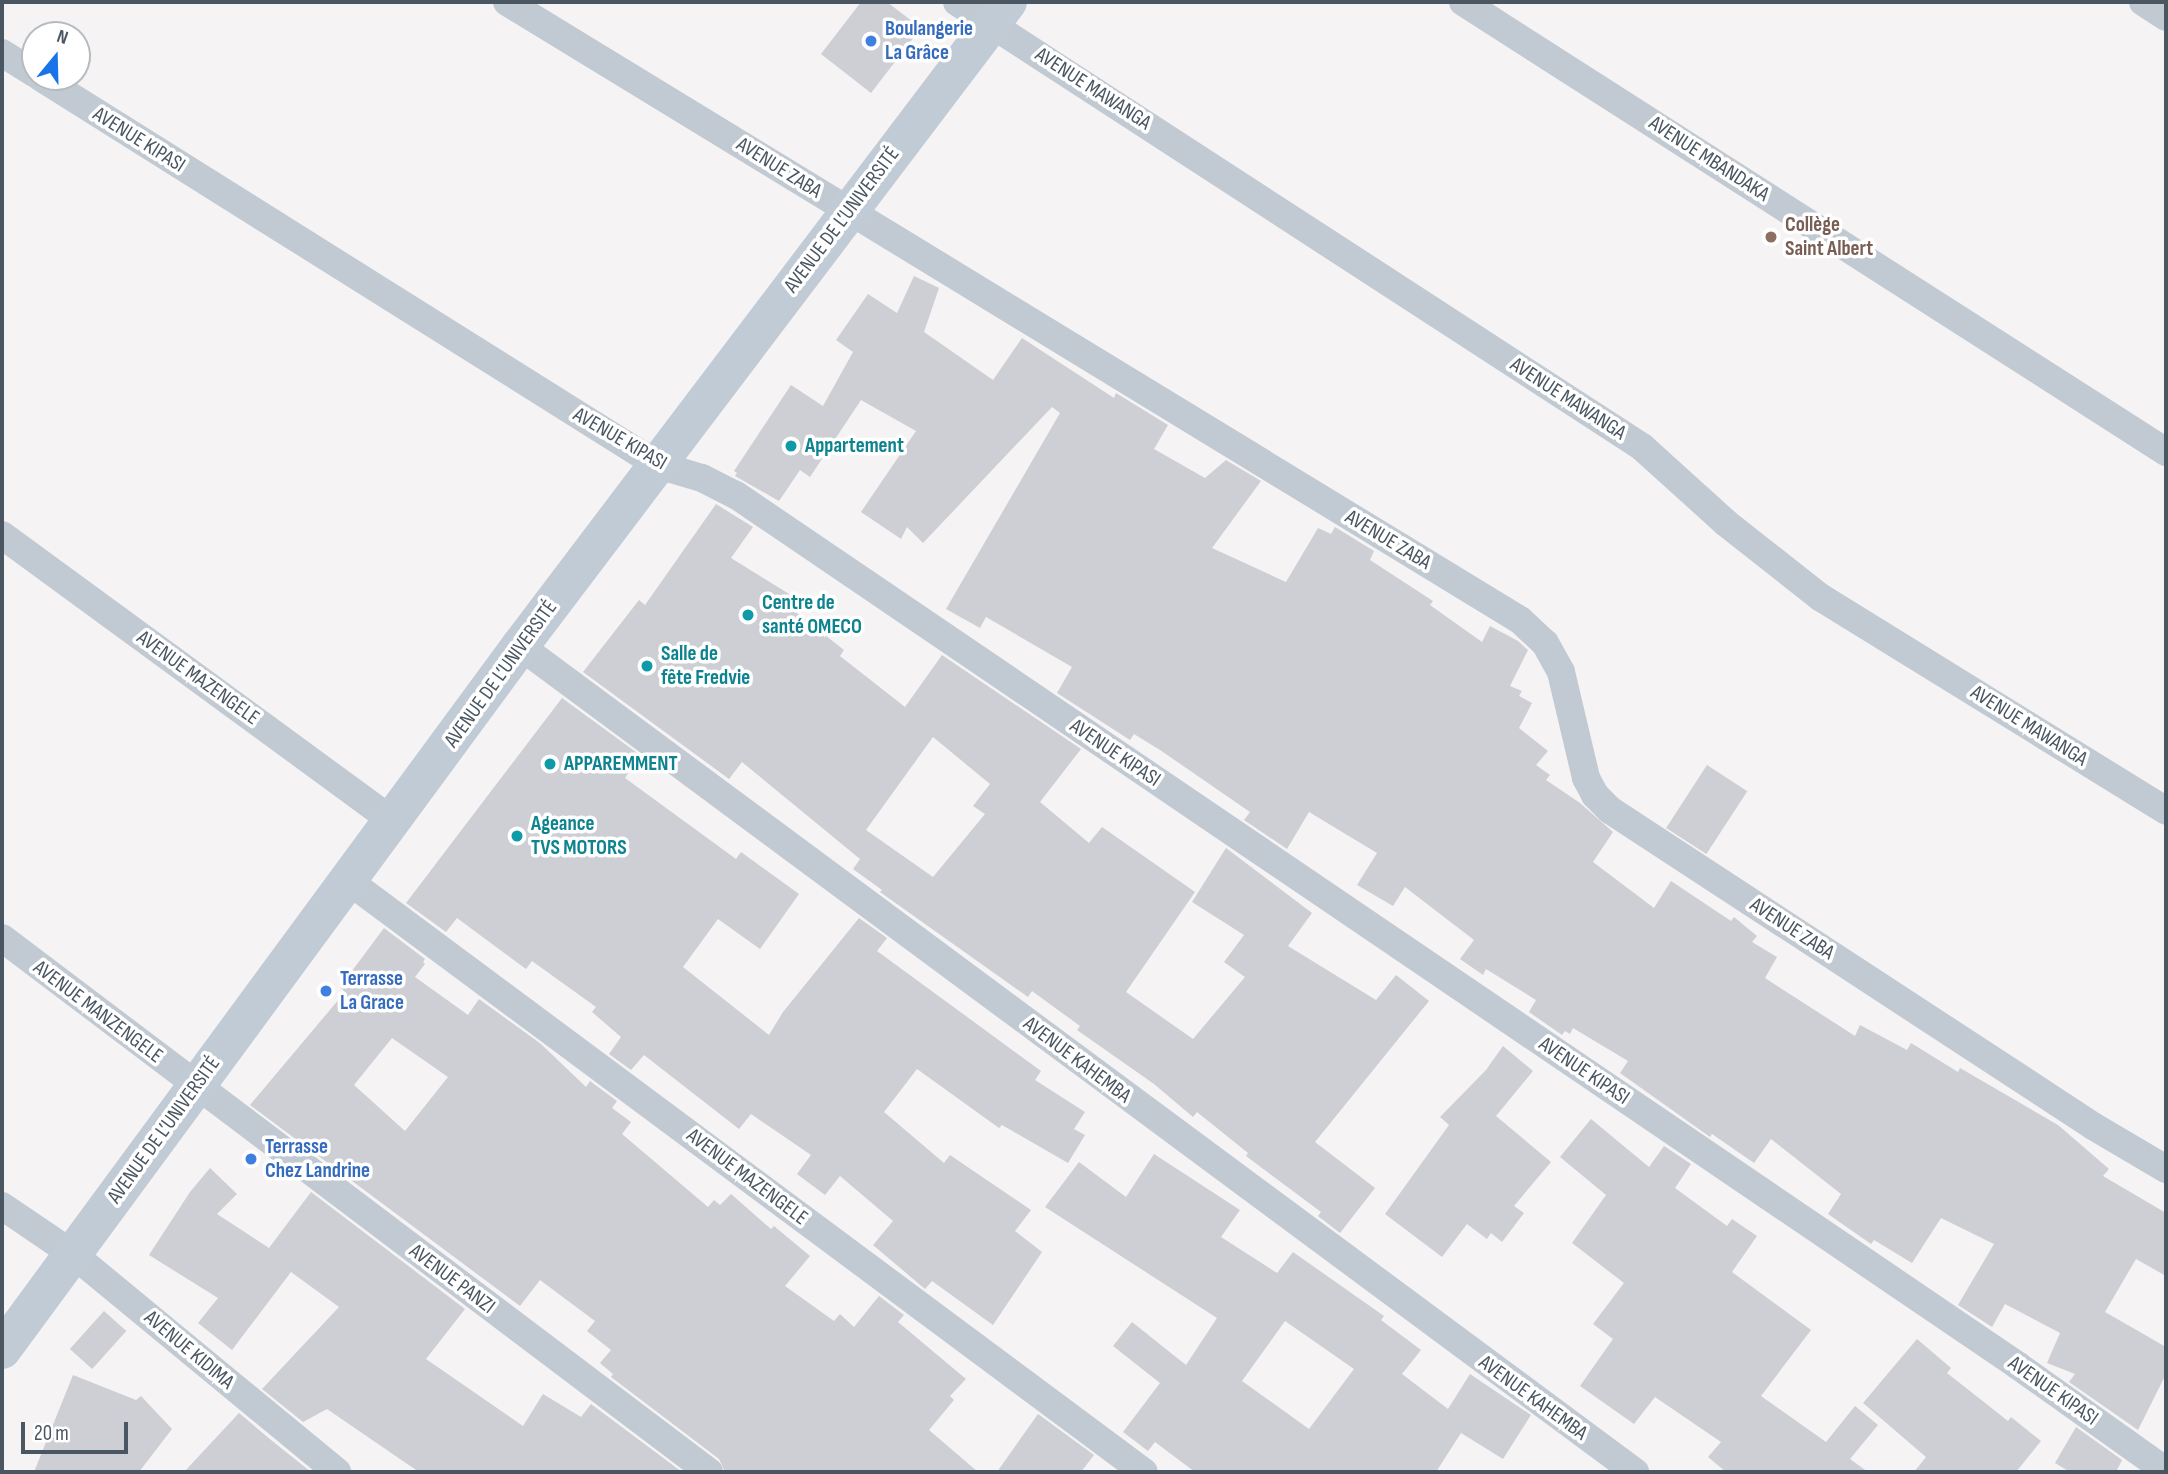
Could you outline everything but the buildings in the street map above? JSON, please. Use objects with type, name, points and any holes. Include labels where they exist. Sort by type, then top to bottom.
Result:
[{"type":"main road","name":"AVENUE DE L’UNIVERSITÉ","points":[[2,1350],[195,1086],[350,882],[520,646],[1000,13]]},
{"type":"street","name":"AVENUE ZABA","points":[[507,2],[1520,620],[1545,643],[1561,672],[1586,778],[1595,795],[1610,810],[2093,1126],[2166,1170]]},
{"type":"street","name":"AVENUE MAWANGA","points":[[957,2],[1000,13],[1642,447],[1726,523],[1820,597],[2166,811]]},
{"type":"street","name":"AVENUE MBANDAKA","points":[[1463,2],[2166,452]]},
{"type":"street","points":[[2143,2],[2166,17]]},
{"type":"street","points":[[2,53],[21,65]]},
{"type":"street","name":"AVENUE KIPASI","points":[[62,91],[657,466],[702,478],[736,495],[2017,1365],[2166,1471]]},
{"type":"street","name":"AVENUE MAZENGELE","points":[[2,535],[393,821]]},
{"type":"street","name":"AVENUE KAHEMBA","points":[[520,646],[1636,1472]]},
{"type":"street","name":"AVENUE MAZENGELE","points":[[350,882],[1144,1472]]},
{"type":"street","name":"AVENUE MANZENGELE","points":[[2,938],[195,1086]]},
{"type":"street","name":"AVENUE PANZI","points":[[195,1086],[709,1472]]},
{"type":"street","points":[[2,1206],[74,1255]]},
{"type":"street","name":"AVENUE KIDIMA","points":[[74,1255],[337,1472]]},
{"type":"place","name":"Boulangerie La Grâce","points":[[871,41]]},
{"type":"place","name":"Collège Saint Albert","points":[[1771,237]]},
{"type":"place","name":"Appartement","points":[[791,446]]},
{"type":"place","name":"Centre de santé OMECO","points":[[748,615]]},
{"type":"place","name":"Salle de fête Fredvie","points":[[647,666]]},
{"type":"place","name":"APPAREMMENT","points":[[550,764]]},
{"type":"place","name":"Ageance TVS MOTORS","points":[[517,836]]},
{"type":"place","name":"Terrasse La Grace","points":[[326,991]]},
{"type":"place","name":"Terrasse Chez Landrine","points":[[251,1159]]}]
